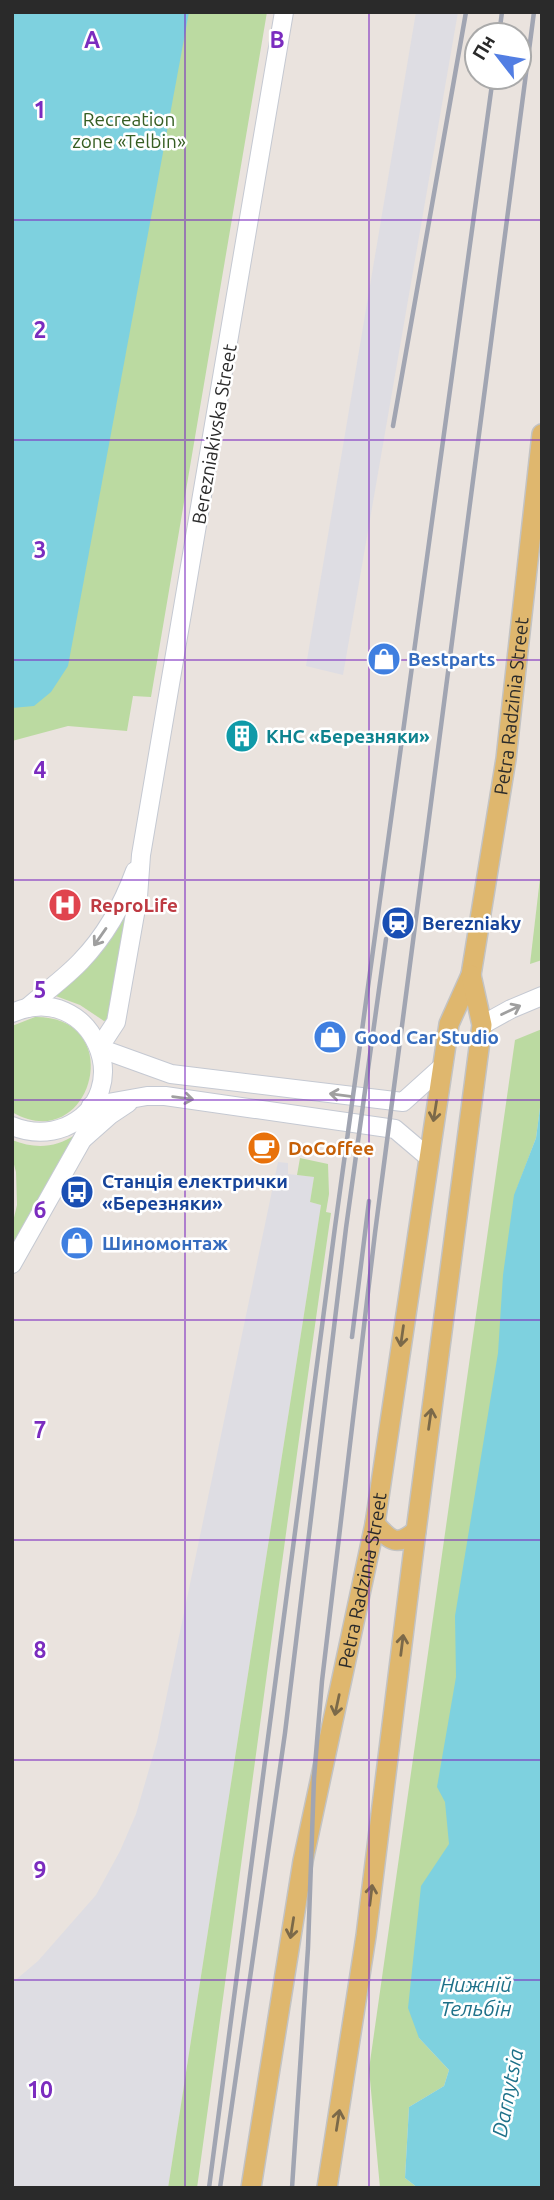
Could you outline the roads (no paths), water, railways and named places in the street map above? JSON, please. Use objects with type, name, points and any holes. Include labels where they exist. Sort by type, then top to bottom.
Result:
[{"type":"main road","name":"Petra Radzinia Street","points":[[251,2188],[303,1861],[375,1524],[449,1024],[471,975],[506,759],[542,434]]},
{"type":"main road","name":"Petra Radzinia Street","points":[[327,2188],[366,1936],[415,1531],[481,1025],[471,975]]},
{"type":"main road","points":[[375,1524],[387,1538],[395,1541],[405,1540],[415,1531]]},
{"type":"street","name":"Berezniakivska Street","points":[[99,1048],[116,1022],[138,897],[141,855],[284,12]]},
{"type":"street","name":"Berezniakivska Street","points":[[16,1011],[69,972],[91,950],[122,902],[141,855]]},
{"type":"street","points":[[481,1025],[542,996]]},
{"type":"street","points":[[12,1264],[87,1130],[103,1066],[99,1048],[90,1030],[74,1016],[48,1007],[16,1011]]},
{"type":"street","points":[[116,1022],[125,1045],[136,1057],[155,1069]]},
{"type":"street","points":[[99,1048],[155,1069],[177,1074],[403,1102],[443,1066]]},
{"type":"street","points":[[12,1126],[38,1132],[56,1130],[73,1123],[91,1106],[142,1097],[170,1096],[395,1129],[428,1157]]},
{"type":"street","points":[[82,1140],[116,1110],[142,1097]]},
{"type":"water","points":[[12,12],[189,12],[68,666],[51,692],[34,706],[12,708]]},
{"type":"water","name":"Нижній Тельбін","points":[[542,1093],[542,2188],[418,2188],[405,2178],[409,2107],[444,2086],[449,2070],[419,2038],[408,2008],[421,1886],[449,1844],[445,1802],[437,1787],[456,1677],[455,1616],[498,1353],[503,1275],[514,1195],[536,1138]]},
{"type":"railway","points":[[393,426],[466,12]]},
{"type":"railway","points":[[501,21],[502,12]]},
{"type":"railway","points":[[292,2188],[308,1948],[314,1778],[322,1681],[375,1233],[534,12]]},
{"type":"railway","points":[[209,2188],[335,1227],[491,91]]},
{"type":"railway","points":[[220,2188],[285,1733],[346,1228],[386,939]]},
{"type":"railway","points":[[352,1337],[369,1201]]},
{"type":"place","name":"Bestparts","points":[[384,659]]},
{"type":"place","name":"КНС «Березняки»","points":[[242,736]]},
{"type":"place","name":"ReproLife","points":[[65,905]]},
{"type":"place","name":"Berezniaky","points":[[398,923]]},
{"type":"place","name":"Good Car Studio","points":[[330,1037]]},
{"type":"place","name":"DoCoffee","points":[[264,1148]]},
{"type":"place","name":"Станція електрички «Березняки»","points":[[77,1192]]},
{"type":"place","name":"Шиномонтаж","points":[[77,1243]]},
{"type":"park label","name":"Recreation zone «Telbin»","points":[[129,130]]},
{"type":"water label","name":"Darnytsia","points":[[508,2093]]}]
